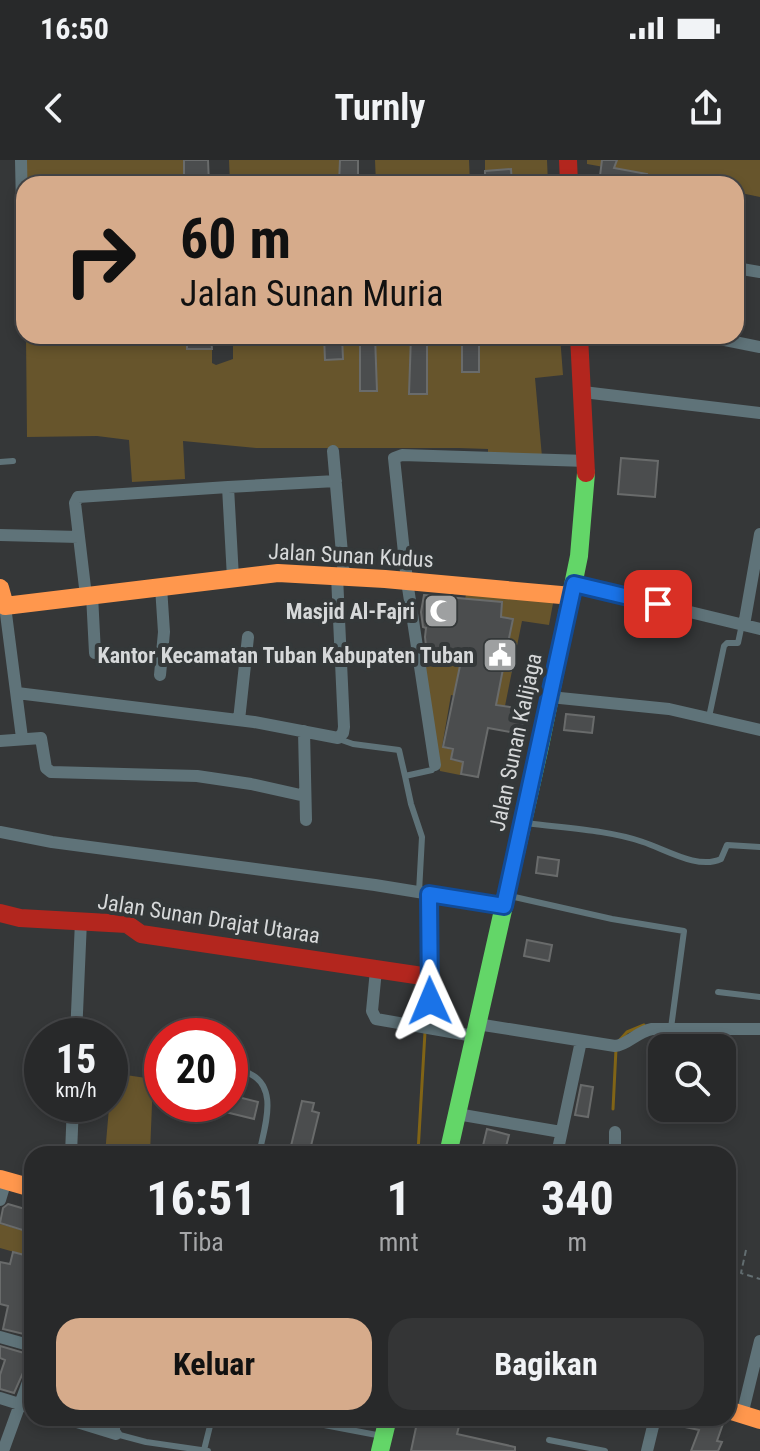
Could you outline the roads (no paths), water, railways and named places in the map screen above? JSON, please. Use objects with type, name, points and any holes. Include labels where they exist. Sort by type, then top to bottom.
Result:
[{"type":"street","name":"Jalan Sunan Kalijaga","points":[[450,1146],[573,590],[585,511],[587,461],[580,344]]},
{"type":"street","points":[[583,392],[760,413]]},
{"type":"street","points":[[17,693],[239,720],[336,738],[341,736],[344,727],[341,576],[333,451]]},
{"type":"street","points":[[435,765],[407,581],[394,458],[402,455],[587,461]]},
{"type":"street","points":[[95,653],[76,499],[82,496],[336,481]]},
{"type":"street","points":[[228,487],[233,578]]},
{"type":"street","points":[[743,625],[760,534]]},
{"type":"street","points":[[0,535],[79,537]]},
{"type":"street","name":"Jalan Sunan Kudus","points":[[2,597],[89,596],[286,573],[573,590]]},
{"type":"street","points":[[160,675],[164,632],[161,587]]},
{"type":"street","points":[[573,590],[760,629]]},
{"type":"street","points":[[2,597],[5,649],[17,693],[22,738]]},
{"type":"street","points":[[239,720],[248,637]]},
{"type":"street","points":[[550,697],[669,709],[760,730]]},
{"type":"street","points":[[304,731],[306,820]]},
{"type":"street","points":[[0,741],[41,738],[45,765],[51,772],[151,773],[236,782],[305,796]]},
{"type":"street","points":[[0,832],[41,841],[424,893],[505,901]]},
{"type":"street","points":[[424,893],[429,977]]},
{"type":"street","name":"Jalan Sunan Drajat Utaraa","points":[[0,913],[20,918],[127,924],[141,934],[429,977]]},
{"type":"street","points":[[77,1018],[81,921]]},
{"type":"street","points":[[376,970],[374,1018],[428,1029],[476,1030],[616,1046],[643,1031],[760,1029]]},
{"type":"street","points":[[558,1146],[581,1041]]},
{"type":"street","points":[[457,1114],[561,1132]]},
{"type":"street","points":[[71,1146],[72,1122]]},
{"type":"street","points":[[615,1132],[615,1146]]},
{"type":"street","points":[[0,1200],[3,1180],[24,1186]]},
{"type":"street","points":[[0,1337],[24,1344]]},
{"type":"street","points":[[743,1415],[760,1341]]},
{"type":"street","points":[[0,1398],[24,1406]]},
{"type":"street","points":[[3,1451],[24,1411]]},
{"type":"street","points":[[91,1426],[121,1435]]},
{"type":"street","points":[[647,1451],[653,1426]]},
{"type":"lane","points":[[0,462],[13,461]]},
{"type":"lane","points":[[709,717],[724,646],[738,643],[743,625]]},
{"type":"lane","points":[[336,738],[353,744],[399,750],[422,837],[424,893]]},
{"type":"lane","points":[[405,776],[432,770],[435,765]]},
{"type":"lane","points":[[522,823],[637,840],[682,857],[709,862],[721,859],[727,845],[760,847]]},
{"type":"lane","points":[[505,901],[683,930],[685,938],[671,1029]]},
{"type":"lane","points":[[428,1029],[429,977]]},
{"type":"lane","points":[[718,992],[760,996]]},
{"type":"lane","points":[[248,1073],[260,1080],[267,1095],[261,1146]]},
{"type":"lane","points":[[120,1426],[121,1435],[206,1451],[211,1426]]},
{"type":"lane","points":[[334,1426],[384,1435]]},
{"type":"lane","points":[[549,1440],[605,1451]]},
{"type":"waterway","points":[[618,1042],[627,1032],[644,1025]]},
{"type":"waterway","points":[[418,1146],[425,1032]]},
{"type":"waterway","points":[[613,1109],[616,1049]]},
{"type":"place","name":"Masjid Al-Fajri","points":[[441,611]]},
{"type":"place","name":"Kantor Kecamatan Tuban Kabupaten Tuban","points":[[500,655]]}]
